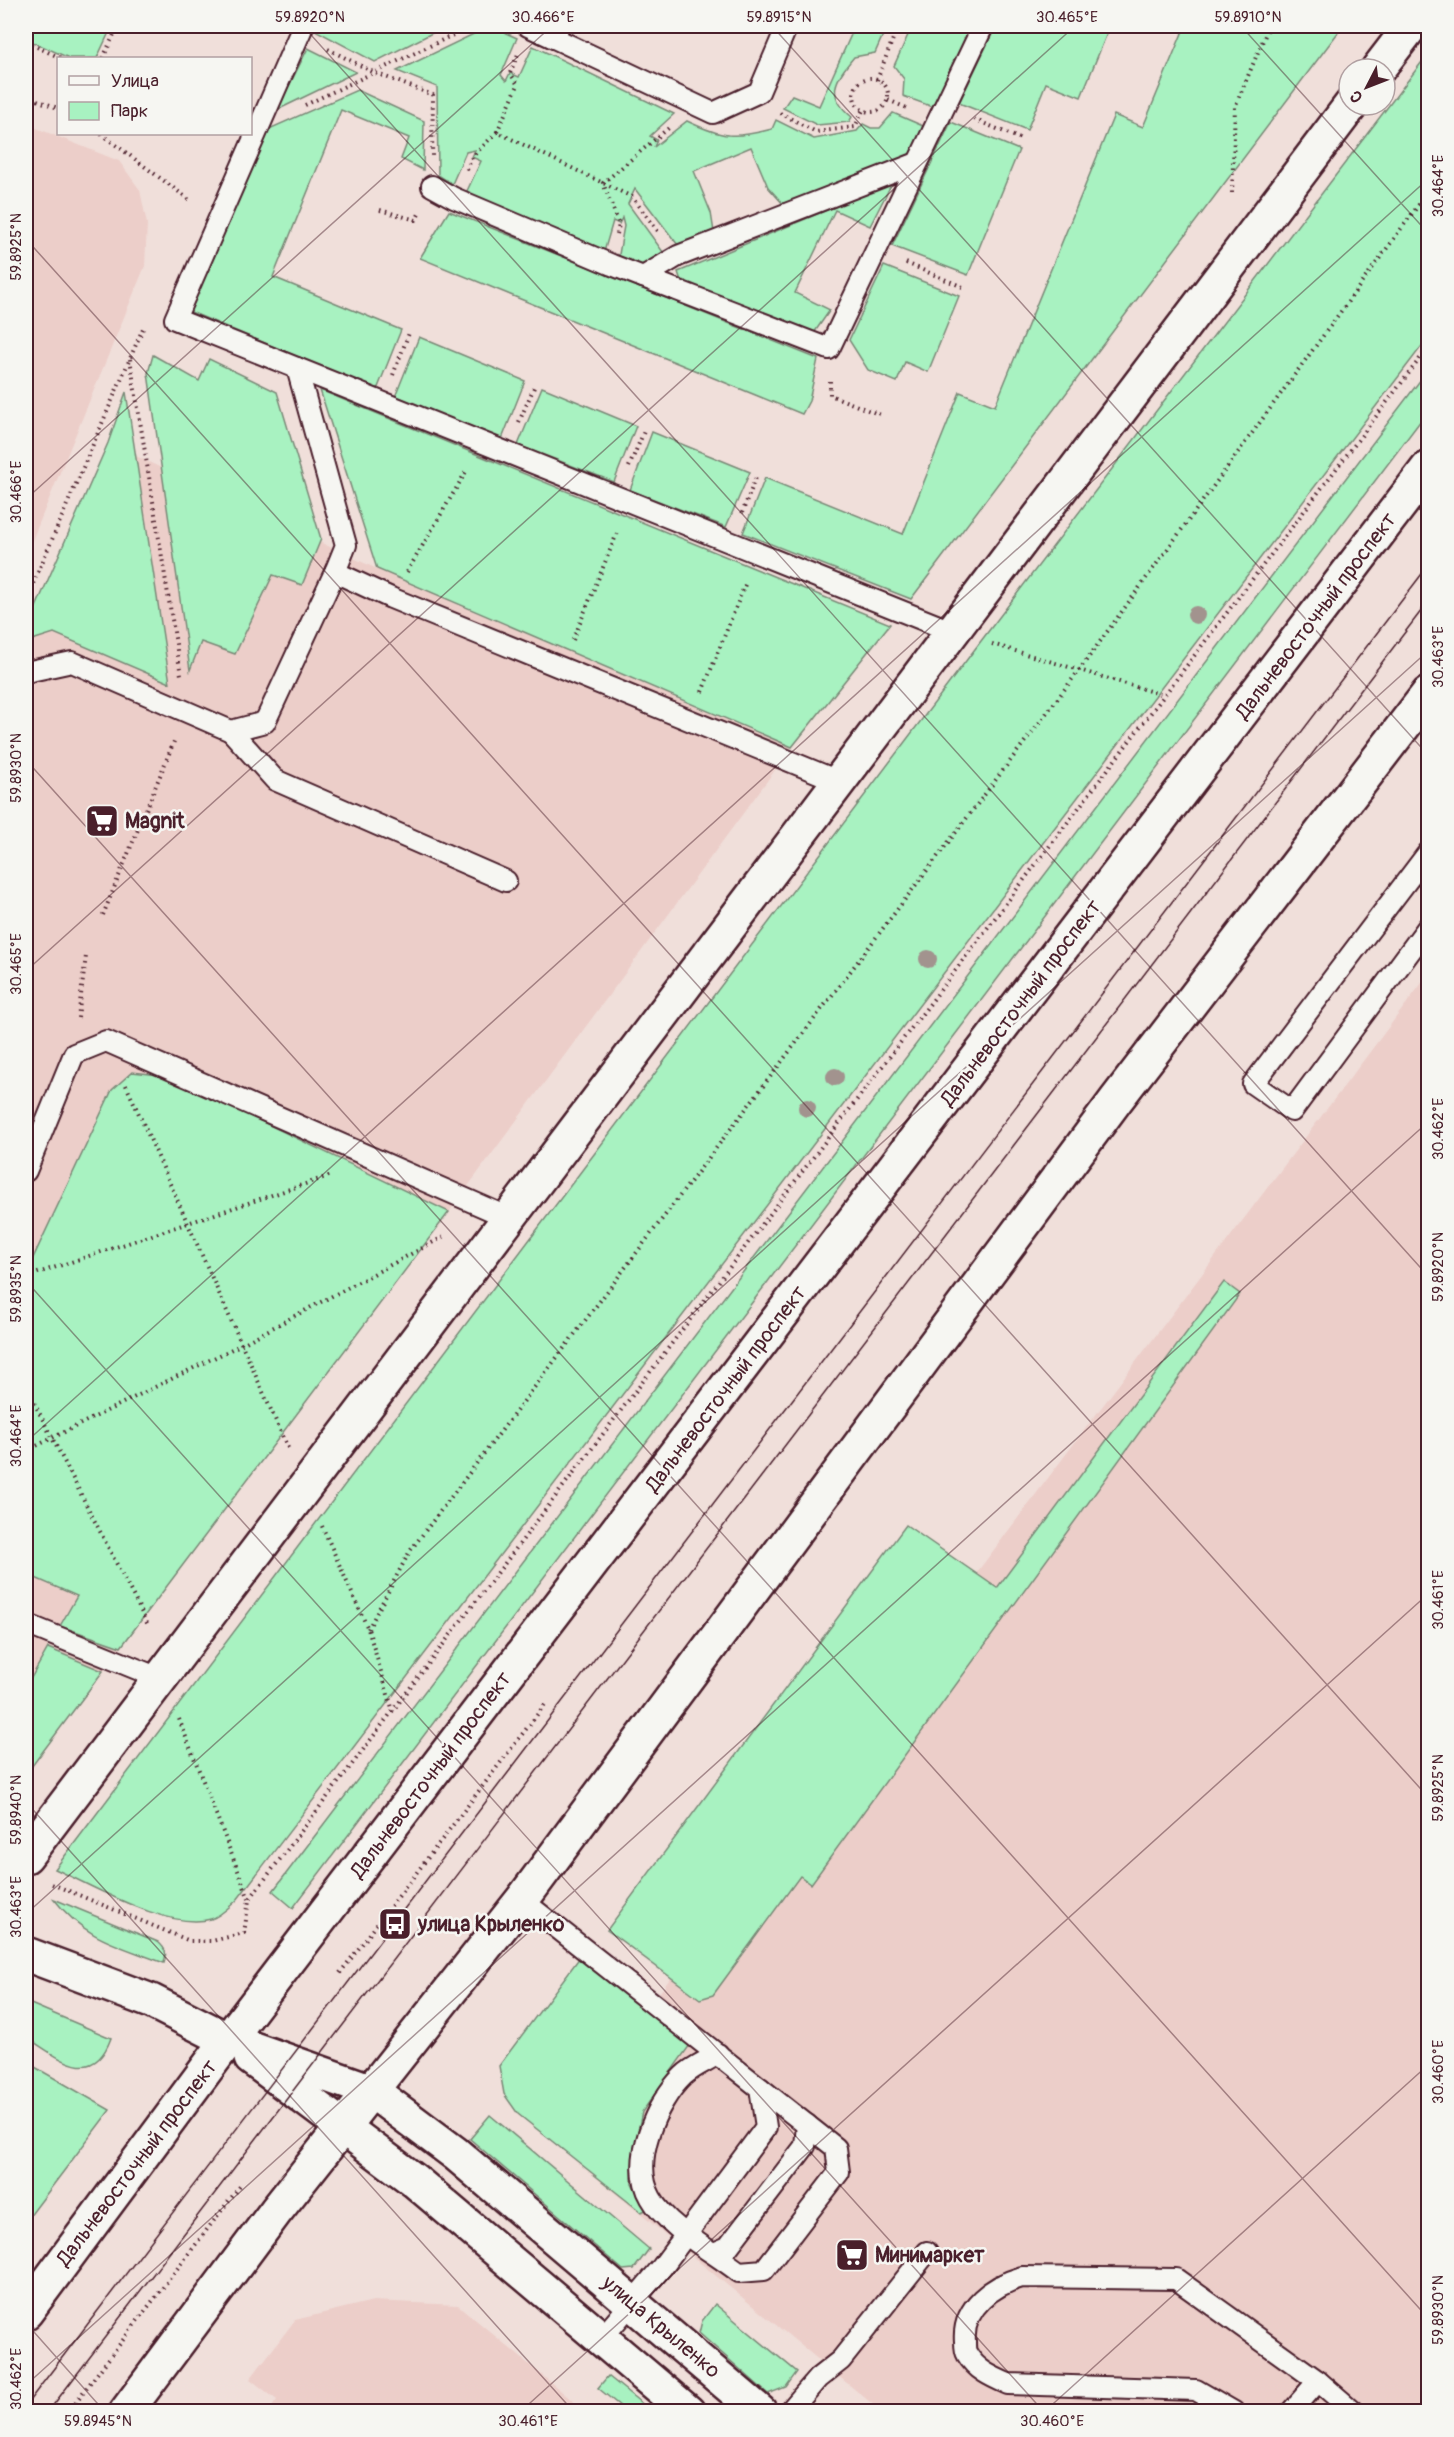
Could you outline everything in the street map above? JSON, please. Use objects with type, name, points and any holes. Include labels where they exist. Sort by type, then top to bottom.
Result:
[{"type":"main road","points":[[1387,57],[1411,26]]},
{"type":"main road","points":[[26,1856],[1342,117]]},
{"type":"main road","name":"Дальневосточный проспект","points":[[26,2312],[228,2040],[1428,468]]},
{"type":"main road","points":[[126,2412],[276,2211],[522,1900],[1116,1100],[1428,694]]},
{"type":"main road","name":"улица Крыленко","points":[[26,1954],[151,2001],[228,2040],[372,2091],[445,2145],[760,2412]]},
{"type":"main road","name":"улица Крыленко","points":[[228,2040],[415,2181],[688,2412]]},
{"type":"lane","points":[[303,26],[175,319],[951,631]]},
{"type":"lane","points":[[529,26],[556,32],[713,113],[759,92],[787,26]]},
{"type":"lane","points":[[432,186],[454,198],[612,264],[829,349],[983,26]]},
{"type":"lane","points":[[644,277],[678,256],[917,163]]},
{"type":"lane","points":[[231,731],[265,722],[346,545],[297,368]]},
{"type":"lane","points":[[335,572],[391,598],[838,781]]},
{"type":"lane","points":[[26,672],[72,662],[231,731],[275,780],[506,881]]},
{"type":"lane","points":[[1428,853],[1253,1084],[1292,1111],[1428,927]]},
{"type":"lane","points":[[26,1171],[74,1054],[106,1041],[509,1218]]},
{"type":"lane","points":[[26,1624],[159,1678]]},
{"type":"lane","points":[[522,1900],[718,2054],[836,2148],[839,2172],[764,2270],[739,2272],[666,2217],[650,2197],[644,2170],[651,2124],[661,2103],[684,2075],[718,2054]]},
{"type":"lane","points":[[602,2338],[687,2233],[766,2127],[760,2088]]},
{"type":"lane","points":[[714,2253],[728,2247],[805,2146],[807,2125]]},
{"type":"lane","points":[[789,2412],[818,2378],[841,2360],[927,2252]]},
{"type":"lane","points":[[1234,2412],[1196,2390],[1008,2384],[984,2373],[966,2353],[964,2331],[972,2310],[985,2296],[1004,2282],[1022,2277],[1176,2279],[1318,2381],[1354,2412]]},
{"type":"lane","points":[[1291,2412],[1318,2381]]},
{"type":"path","points":[[103,57],[118,26]]},
{"type":"path","points":[[261,124],[472,26]]},
{"type":"path","points":[[454,198],[472,157],[497,132],[518,85],[510,73],[529,26]]},
{"type":"path","points":[[877,80],[898,26]]},
{"type":"path","points":[[1232,193],[1236,107],[1269,26]]},
{"type":"path","points":[[26,42],[59,57]]},
{"type":"path","points":[[375,73],[433,94],[432,186]]},
{"type":"path","points":[[869,79],[877,80],[889,91],[888,100],[882,109],[873,112],[863,110],[855,102],[853,94],[856,85],[869,79]]},
{"type":"path","points":[[26,96],[57,108]]},
{"type":"path","points":[[603,183],[696,105]]},
{"type":"path","points":[[944,108],[1023,140]]},
{"type":"path","points":[[855,127],[863,110]]},
{"type":"path","points":[[497,132],[632,197],[678,256]]},
{"type":"path","points":[[101,135],[219,220]]},
{"type":"path","points":[[603,183],[619,224],[612,264]]},
{"type":"path","points":[[368,1629],[410,1551],[1080,669],[1428,192]]},
{"type":"path","points":[[876,250],[963,288]]},
{"type":"path","points":[[26,600],[146,321]]},
{"type":"path","points":[[382,402],[409,333]]},
{"type":"path","points":[[51,1883],[190,1941],[212,1941],[243,1933],[249,1900],[1428,348]]},
{"type":"path","points":[[829,349],[830,395],[883,416]]},
{"type":"path","points":[[102,915],[187,712],[130,359]]},
{"type":"path","points":[[506,452],[535,385]]},
{"type":"path","points":[[562,668],[624,500],[645,429]]},
{"type":"path","points":[[391,598],[483,443]]},
{"type":"path","points":[[730,543],[757,475]]},
{"type":"path","points":[[690,720],[758,554]]},
{"type":"path","points":[[951,631],[1164,695]]},
{"type":"path","points":[[74,1054],[86,956]]},
{"type":"path","points":[[106,1041],[368,1629],[393,1711]]},
{"type":"path","points":[[26,1277],[379,1160]]},
{"type":"path","points":[[26,1451],[51,1436],[242,1344],[442,1238]]},
{"type":"path","points":[[26,1387],[148,1625]]},
{"type":"path","points":[[159,1678],[175,1710],[249,1900]]},
{"type":"path","points":[[340,1973],[546,1703]]},
{"type":"path","points":[[68,2412],[241,2185]]},
{"type":"shaded area","points":[[26,124],[119,161],[140,190],[147,224],[145,266],[26,555]]},
{"type":"shaded area","points":[[108,443],[377,569],[792,747],[449,1212],[26,1774],[26,630]]},
{"type":"shaded area","points":[[1428,975],[1428,2411],[881,2411],[549,2139]]},
{"type":"shaded area","points":[[373,2301],[458,2305],[585,2411],[269,2411],[277,2400],[250,2379],[295,2320]]},
{"type":"green space","points":[[26,26],[112,26],[97,57],[67,57],[26,39]]},
{"type":"green space","points":[[317,26],[446,26],[375,62],[315,30]]},
{"type":"green space","points":[[490,26],[517,38],[501,75],[506,81],[510,73],[519,77],[533,46],[674,114],[650,136],[657,140],[654,147],[687,121],[720,134],[738,135],[772,129],[776,120],[814,139],[857,131],[863,124],[871,128],[880,128],[893,113],[923,126],[911,156],[785,206],[768,187],[751,147],[694,171],[711,213],[714,232],[681,249],[635,189],[628,204],[666,256],[640,271],[618,260],[624,226],[622,218],[619,224],[613,221],[604,252],[466,193],[481,161],[472,157],[475,150],[466,152],[452,184],[438,175],[437,87],[397,71]]},
{"type":"green space","points":[[855,26],[887,26],[875,53],[854,57],[838,80],[836,94],[838,102],[852,117],[849,122],[817,125],[783,108],[792,95],[819,106]]},
{"type":"green space","points":[[927,26],[971,26],[933,107],[903,96],[904,79],[894,66],[908,35]]},
{"type":"green space","points":[[996,26],[1110,26],[1081,97],[1046,83],[1027,130],[959,103]]},
{"type":"green space","points":[[1185,26],[1343,26],[911,599],[743,533],[765,478],[903,534],[960,392],[995,406],[1114,115],[1143,127]]},
{"type":"green space","points":[[308,48],[356,72],[277,110]]},
{"type":"green space","points":[[1428,54],[1428,338],[237,1900],[215,1918],[194,1921],[175,1919],[132,1905],[55,1869],[981,641],[1380,117],[1397,117],[1397,95]]},
{"type":"green space","points":[[357,90],[424,121],[423,170],[401,159],[409,138],[341,110],[273,277],[401,330],[377,390],[186,310],[269,129]]},
{"type":"green space","points":[[951,122],[1019,150],[968,275],[892,246]]},
{"type":"green space","points":[[892,183],[870,226],[835,210],[795,293],[830,310],[814,333],[681,281],[678,272]]},
{"type":"green space","points":[[449,211],[818,359],[809,401],[802,414],[420,258]]},
{"type":"green space","points":[[884,266],[959,296],[928,372],[905,362],[897,382],[868,370],[849,340]]},
{"type":"green space","points":[[419,337],[525,381],[502,439],[395,397]]},
{"type":"green space","points":[[153,355],[199,381],[209,359],[277,392],[321,539],[302,585],[273,575],[235,654],[201,642],[190,670],[148,373]]},
{"type":"green space","points":[[1428,370],[1428,411],[293,1908],[273,1891]]},
{"type":"green space","points":[[542,387],[636,426],[614,482],[518,445]]},
{"type":"green space","points":[[320,390],[890,624],[792,747],[377,569]]},
{"type":"green space","points":[[126,392],[170,683],[54,633],[26,642],[26,630],[108,443]]},
{"type":"green space","points":[[652,432],[750,472],[726,527],[630,490]]},
{"type":"green space","points":[[132,1072],[168,1076],[449,1212],[121,1647],[60,1626],[77,1596],[26,1574],[26,1273],[112,1090]]},
{"type":"green space","points":[[1224,1282],[1240,1294],[811,1884],[800,1876],[713,1995],[700,1999],[607,1930],[906,1525],[997,1588]]},
{"type":"green space","points":[[48,1648],[103,1671],[26,1774],[26,1687]]},
{"type":"green space","points":[[54,1899],[158,1942],[165,1951],[164,1963],[117,1946],[91,1933],[66,1913]]},
{"type":"green space","points":[[580,1957],[690,2045],[642,2112],[633,2155],[632,2183],[646,2210],[641,2212],[518,2114],[504,2094],[499,2066]]},
{"type":"green space","points":[[26,2002],[111,2038],[103,2054],[94,2062],[84,2066],[73,2064],[26,2037]]},
{"type":"green space","points":[[26,2062],[110,2110],[26,2221]]},
{"type":"green space","points":[[490,2115],[649,2249],[634,2269],[623,2270],[470,2139]]},
{"type":"green space","points":[[715,2304],[797,2372],[786,2387],[768,2394],[699,2333],[702,2321]]},
{"type":"green space","points":[[608,2376],[651,2411],[626,2411],[598,2388]]},
{"type":"tram line","points":[[26,2405],[1428,566]]},
{"type":"tram line","points":[[48,2412],[1428,602]]},
{"type":"place","name":"Magnit","points":[[102,821]]},
{"type":"place","name":"улица Крыленко","points":[[395,1924]]},
{"type":"place","name":"Минимаркет","points":[[852,2255]]}]
